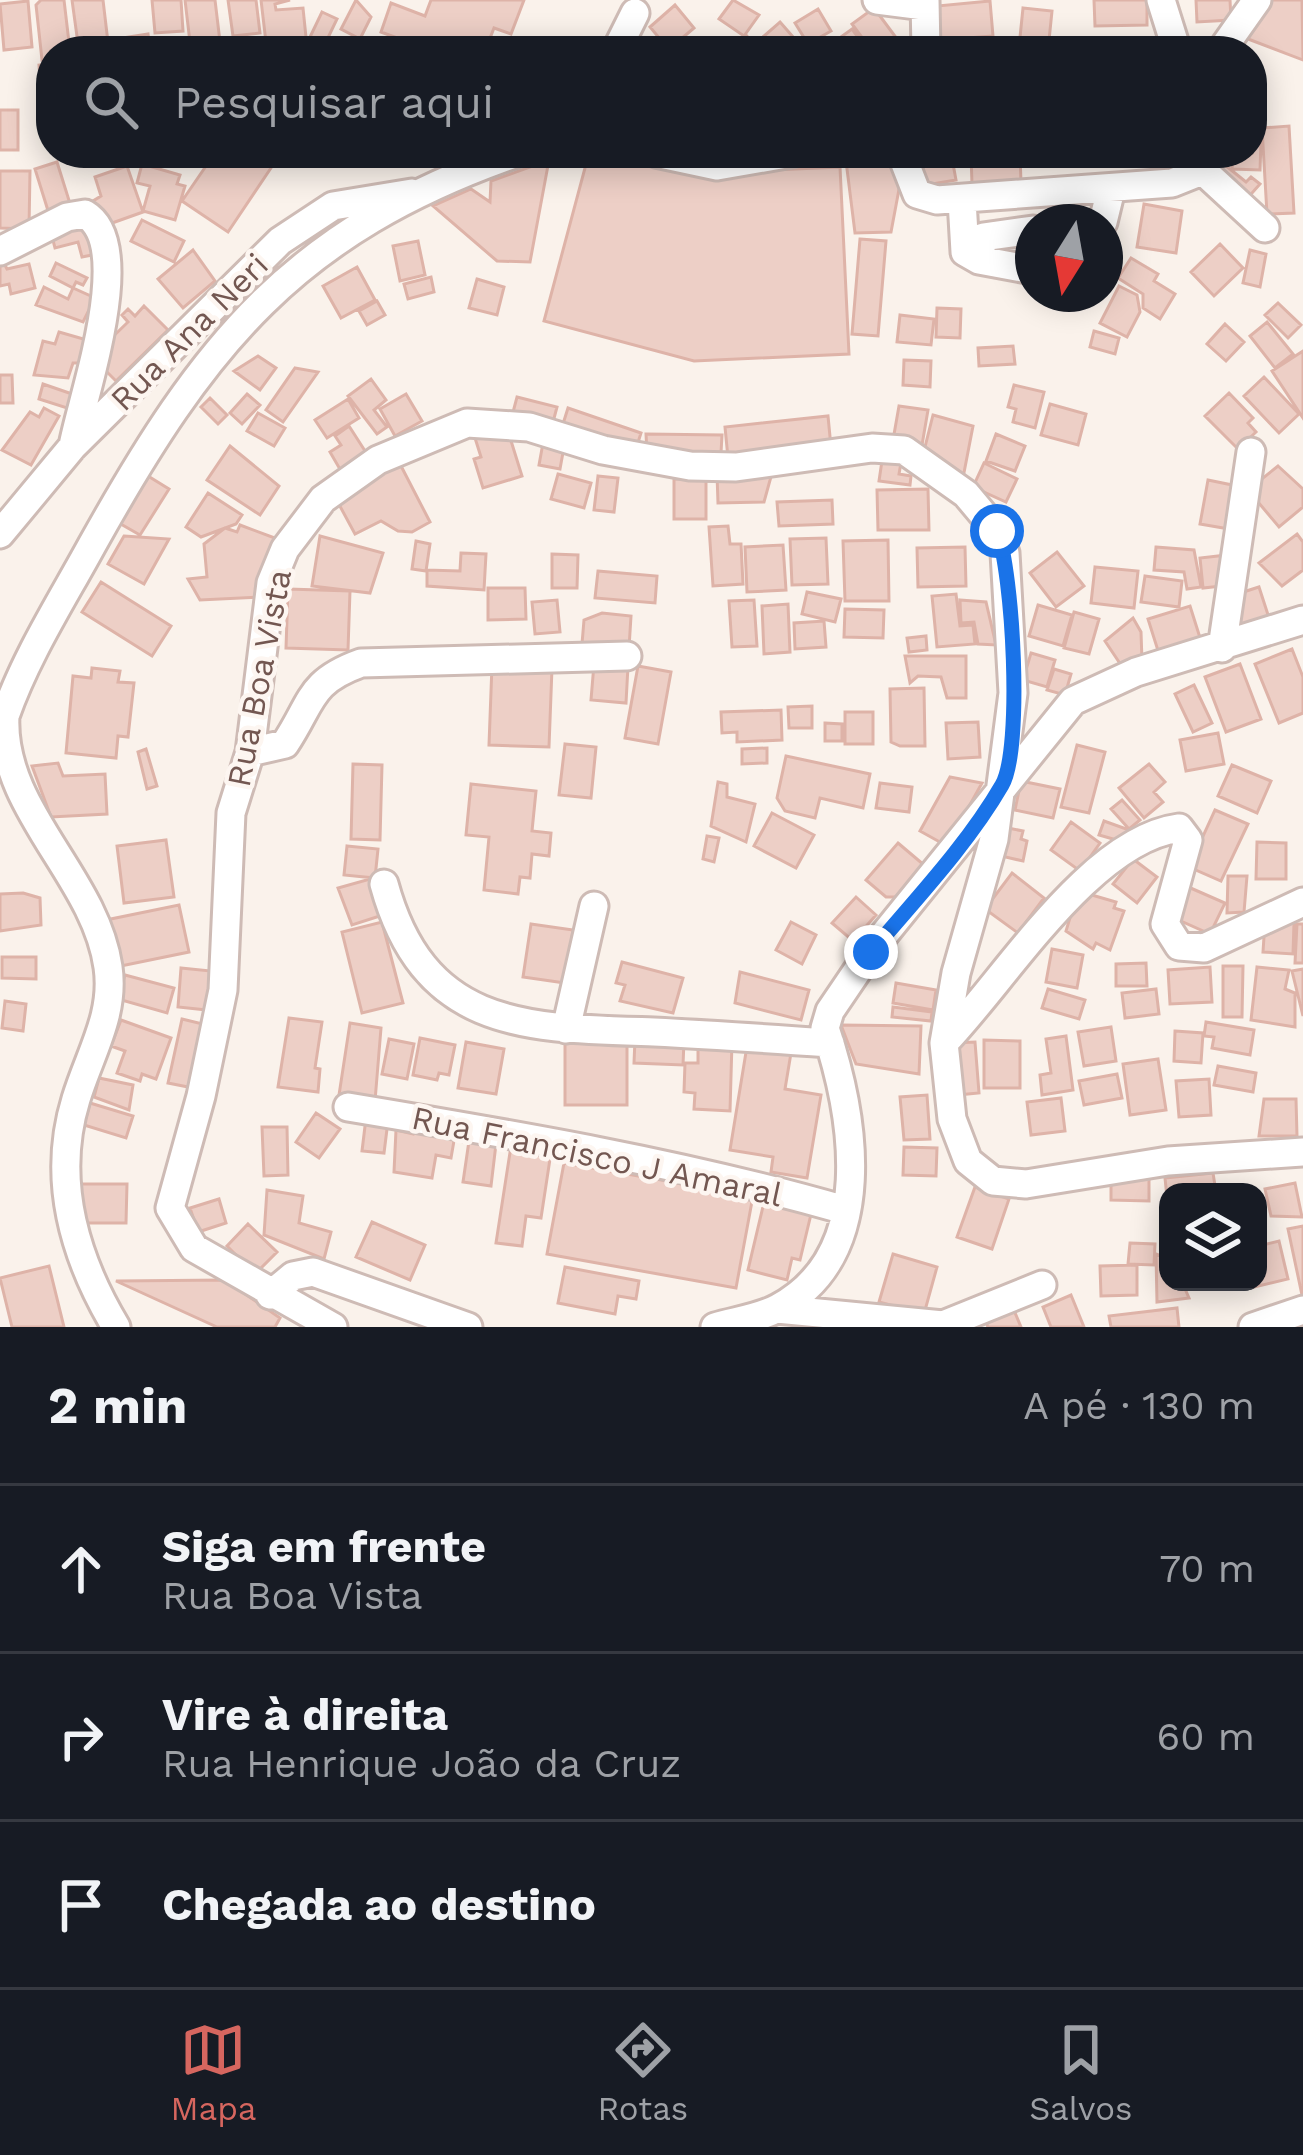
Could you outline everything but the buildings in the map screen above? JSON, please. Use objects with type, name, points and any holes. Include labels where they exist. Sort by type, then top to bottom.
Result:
[{"type":"street","points":[[878,0],[925,3],[926,36]]},
{"type":"street","points":[[1161,0],[1172,36]]},
{"type":"street","points":[[1231,36],[1256,0]]},
{"type":"street","points":[[624,36],[635,13]]},
{"type":"street","points":[[116,1327],[79,1259],[69,1216],[66,1156],[75,1102],[111,1004],[108,962],[83,902],[16,787],[2,742],[5,716],[74,578],[180,395],[277,287],[416,193],[479,168]]},
{"type":"street","points":[[907,168],[917,194],[962,200],[1172,183],[1194,168]]},
{"type":"street","points":[[1210,168],[1265,227]]},
{"type":"street","points":[[1107,204],[1111,189]]},
{"type":"street","name":"Rua Ana Neri","points":[[0,534],[73,446],[228,289],[305,221],[356,199],[416,193]]},
{"type":"street","points":[[962,200],[965,251],[979,260],[1015,267]]},
{"type":"street","points":[[0,251],[67,218],[85,214],[95,224],[110,269],[110,296],[73,446]]},
{"type":"street","points":[[979,260],[983,237],[1015,233]]},
{"type":"street","name":"Rua Boa Vista","points":[[333,1327],[194,1248],[170,1208],[216,1031],[226,949],[231,813],[250,752],[271,583],[303,521],[348,480],[409,444],[467,423],[500,423],[690,466],[736,467],[872,448],[904,450],[946,478],[997,531],[1005,553],[1013,693],[1005,782],[944,1043]]},
{"type":"street","points":[[1222,648],[1251,452]]},
{"type":"street","points":[[777,1309],[824,1266],[845,1210],[853,1147],[825,1028],[838,995],[1073,701],[1136,672],[1303,620]]},
{"type":"street","points":[[250,752],[285,744],[323,680],[361,663],[627,656]]},
{"type":"street","points":[[1303,902],[1204,948],[1179,946],[1165,924],[1188,840],[1179,828],[1156,834],[1075,892],[1019,949],[944,1043],[958,1139],[978,1174],[993,1181],[1026,1184],[1168,1161],[1303,1152]]},
{"type":"street","points":[[384,884],[407,949],[430,977],[462,1002],[496,1018],[566,1029],[830,1042]]},
{"type":"street","points":[[566,1029],[594,907]]},
{"type":"street","name":"Rua Francisco J Amaral","points":[[348,1106],[599,1149],[741,1180],[845,1210]]},
{"type":"street","points":[[270,1295],[293,1276],[313,1272],[468,1327]]},
{"type":"street","points":[[716,1327],[777,1309],[943,1325],[1042,1285]]},
{"type":"street","points":[[1253,1327],[1303,1310]]},
{"type":"route","points":[[871,952],[1005,782],[1013,693],[1008,578],[997,531]]}]
